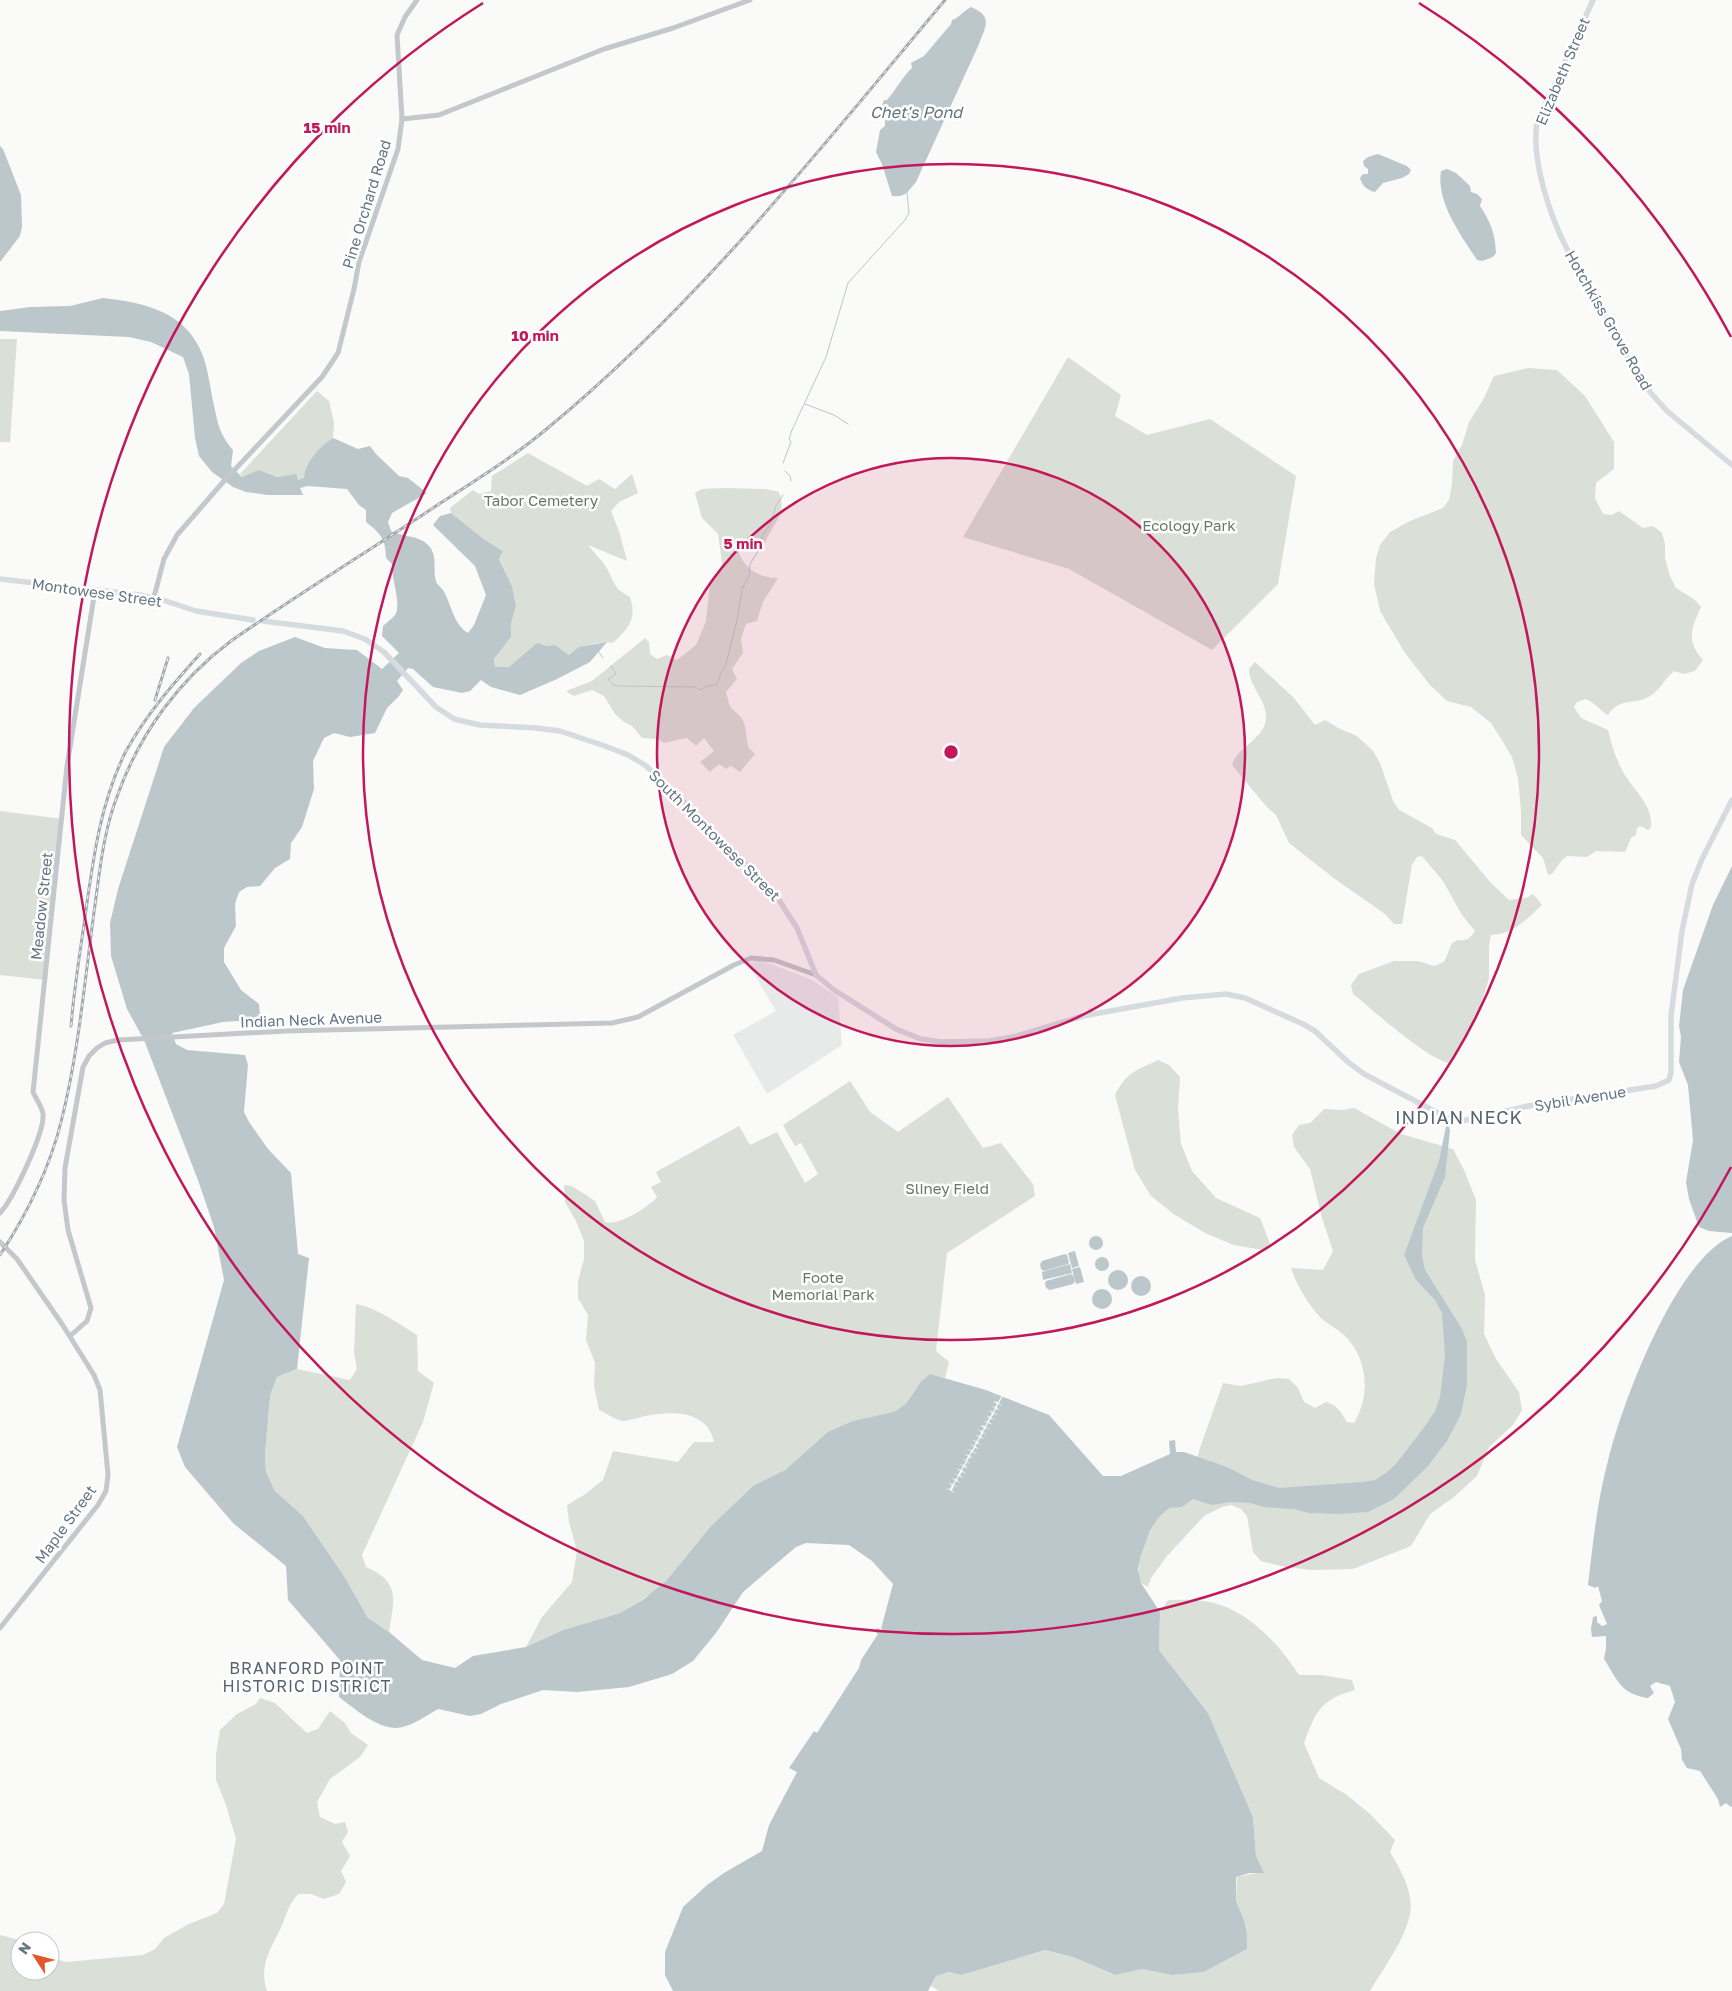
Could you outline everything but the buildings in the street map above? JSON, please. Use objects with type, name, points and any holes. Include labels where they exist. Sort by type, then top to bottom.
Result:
[{"type":"main road","name":"Elizabeth Street","points":[[1536,144],[1537,123],[1542,110],[1593,0]]},
{"type":"main road","name":"Hotchkiss Grove Road","points":[[1536,144],[1541,174],[1558,231],[1632,364],[1650,392],[1667,411],[1732,465]]},
{"type":"main road","name":"Montowese Street","points":[[0,579],[154,597],[196,611],[253,620]]},
{"type":"main road","name":"South Montowese Street","points":[[264,621],[350,632],[366,638],[390,658],[436,707],[454,719],[480,725],[560,731],[611,748],[645,765],[681,798],[775,894],[797,928],[816,975],[834,990],[896,1029],[921,1039],[963,1043],[1008,1038],[1083,1016],[1182,998],[1213,994],[1235,996],[1245,998],[1303,1024],[1315,1031],[1348,1062],[1364,1074],[1445,1116],[1462,1120]]},
{"type":"main road","name":"Sybil Avenue","points":[[1462,1120],[1528,1106],[1656,1086],[1669,1080],[1671,1072],[1670,1016],[1682,931],[1692,884],[1732,800]]},
{"type":"street","name":"Pine Orchard Road","points":[[154,597],[159,572],[169,548],[177,535],[322,377],[338,353],[359,262],[398,149],[402,119],[397,35],[404,17],[417,0]]},
{"type":"street","points":[[402,119],[439,115],[604,49],[673,28],[750,0]]},
{"type":"street","name":"Meadow Street","points":[[0,1214],[13,1195],[36,1142],[42,1119],[42,1110],[33,1092],[68,766],[95,590]]},
{"type":"street","name":"Indian Neck Avenue","points":[[70,1336],[87,1321],[91,1308],[70,1242],[64,1200],[67,1148],[81,1074],[89,1056],[101,1045],[111,1041],[293,1031],[612,1024],[638,1017],[734,965],[751,958],[774,960],[816,975]]},
{"type":"street","name":"Maple Street","points":[[0,1628],[89,1518],[103,1497],[107,1485],[106,1446],[100,1390],[94,1375],[70,1336],[17,1259],[1,1243]]},
{"type":"shaded area","points":[[758,961],[812,980],[838,997],[842,1045],[767,1094],[733,1035],[776,1011],[747,962]]},
{"type":"green space","points":[[0,339],[17,339],[10,442],[0,442]]},
{"type":"green space","name":"Ecology Park","points":[[1068,357],[1121,395],[1115,416],[1147,435],[1210,419],[1296,476],[1278,584],[1212,650],[1069,569],[963,537]]},
{"type":"green space","points":[[1528,368],[1557,370],[1585,396],[1614,442],[1614,469],[1596,483],[1595,498],[1603,514],[1612,515],[1619,511],[1643,528],[1653,526],[1662,533],[1665,544],[1665,558],[1670,576],[1676,588],[1695,600],[1701,607],[1693,628],[1692,641],[1703,660],[1695,671],[1684,674],[1674,671],[1658,690],[1650,696],[1616,706],[1608,715],[1586,699],[1577,702],[1574,707],[1581,718],[1608,730],[1621,768],[1649,811],[1651,827],[1648,830],[1641,826],[1637,828],[1636,835],[1631,838],[1625,852],[1596,851],[1587,857],[1567,856],[1552,874],[1548,875],[1543,858],[1521,835],[1518,778],[1512,757],[1491,723],[1471,707],[1447,701],[1430,685],[1405,653],[1380,611],[1374,584],[1376,558],[1380,545],[1390,532],[1410,521],[1443,508],[1449,500],[1453,461],[1462,445],[1469,422],[1483,400],[1494,376]]},
{"type":"green space","points":[[317,391],[329,401],[334,423],[333,438],[323,445],[310,460],[304,478],[298,480],[298,475],[277,477],[259,470],[243,477],[240,474]]},
{"type":"green space","name":"Tabor Cemetery","points":[[528,453],[587,486],[599,479],[615,489],[632,474],[638,493],[619,502],[611,511],[620,534],[627,561],[588,545],[606,567],[616,586],[621,592],[630,597],[633,612],[630,623],[613,643],[590,645],[569,655],[555,645],[548,646],[543,644],[509,667],[495,667],[494,659],[511,637],[511,624],[516,605],[512,586],[499,558],[503,551],[485,540],[451,513],[450,508],[473,490],[479,494],[491,491],[492,476]]},
{"type":"green space","points":[[702,489],[766,489],[779,492],[781,501],[779,516],[765,542],[763,550],[745,541],[738,550],[744,562],[753,571],[771,578],[778,578],[763,602],[757,621],[746,624],[741,639],[743,653],[732,669],[737,679],[726,692],[730,707],[742,718],[748,747],[755,754],[740,772],[731,766],[726,769],[719,764],[710,772],[700,762],[714,751],[704,738],[696,746],[687,738],[664,743],[657,739],[642,738],[632,726],[615,714],[604,696],[592,690],[574,696],[566,691],[592,681],[645,638],[649,642],[650,654],[657,659],[667,655],[677,660],[696,645],[706,621],[710,583],[723,569],[718,534],[702,518],[695,493]]},
{"type":"green space","points":[[1255,662],[1294,698],[1315,725],[1325,720],[1357,736],[1373,751],[1380,763],[1393,801],[1399,810],[1432,828],[1436,834],[1455,840],[1491,883],[1509,900],[1526,898],[1533,894],[1542,905],[1513,929],[1491,935],[1489,978],[1476,1021],[1460,1044],[1454,1058],[1449,1063],[1439,1060],[1400,1033],[1353,994],[1351,985],[1359,974],[1394,961],[1418,961],[1434,966],[1444,962],[1452,943],[1457,940],[1468,939],[1475,931],[1462,915],[1443,881],[1422,856],[1417,857],[1412,865],[1402,924],[1394,924],[1385,914],[1335,879],[1289,843],[1276,815],[1266,806],[1232,765],[1265,724],[1265,710],[1252,681],[1249,669]]},
{"type":"green space","points":[[0,811],[63,819],[46,980],[0,975]]},
{"type":"green space","points":[[1158,1060],[1169,1065],[1180,1077],[1178,1110],[1181,1144],[1192,1171],[1216,1198],[1260,1218],[1271,1246],[1263,1250],[1234,1245],[1207,1234],[1175,1215],[1151,1196],[1135,1170],[1115,1095],[1119,1087],[1132,1073]]},
{"type":"green space","points":[[850,1081],[870,1112],[898,1132],[948,1097],[983,1148],[1001,1143],[1033,1184],[1035,1196],[947,1253],[936,1351],[949,1362],[945,1378],[933,1375],[909,1413],[818,1441],[785,1470],[751,1488],[711,1526],[656,1591],[620,1613],[563,1630],[526,1647],[542,1617],[572,1582],[577,1551],[569,1522],[567,1505],[603,1480],[613,1451],[678,1462],[694,1442],[714,1442],[711,1432],[705,1425],[698,1419],[690,1416],[671,1413],[621,1421],[599,1410],[594,1386],[595,1363],[586,1340],[588,1315],[578,1298],[578,1281],[584,1259],[584,1241],[576,1221],[565,1202],[564,1185],[572,1186],[595,1201],[605,1222],[617,1222],[640,1211],[657,1197],[651,1187],[661,1182],[656,1172],[739,1126],[750,1145],[777,1132],[805,1183],[818,1174],[801,1143],[795,1146],[783,1125]]},
{"type":"green space","points":[[1354,1108],[1401,1134],[1453,1149],[1476,1200],[1475,1260],[1485,1295],[1484,1334],[1496,1359],[1519,1392],[1522,1410],[1513,1425],[1489,1447],[1477,1476],[1454,1497],[1430,1514],[1411,1546],[1353,1569],[1312,1570],[1286,1567],[1261,1561],[1253,1552],[1247,1516],[1241,1509],[1231,1505],[1222,1507],[1204,1516],[1167,1556],[1151,1578],[1148,1587],[1141,1583],[1139,1574],[1144,1543],[1151,1527],[1161,1514],[1169,1508],[1183,1507],[1200,1448],[1223,1383],[1241,1386],[1277,1378],[1289,1379],[1298,1388],[1304,1402],[1315,1408],[1326,1402],[1330,1403],[1338,1409],[1347,1422],[1354,1423],[1359,1412],[1365,1389],[1362,1365],[1358,1354],[1343,1334],[1323,1320],[1312,1307],[1303,1294],[1291,1268],[1323,1270],[1333,1251],[1322,1218],[1310,1169],[1294,1147],[1292,1135],[1299,1125],[1310,1123],[1324,1109],[1343,1110]]},
{"type":"green space","points":[[356,1304],[396,1321],[417,1335],[418,1371],[434,1383],[423,1422],[362,1555],[366,1567],[385,1579],[390,1586],[393,1601],[389,1632],[368,1618],[344,1576],[303,1516],[275,1491],[266,1472],[265,1455],[270,1396],[277,1377],[297,1369],[350,1380],[357,1369],[354,1353]]},
{"type":"green space","points":[[1168,1600],[1203,1601],[1233,1610],[1270,1638],[1299,1675],[1321,1675],[1352,1680],[1355,1690],[1334,1698],[1321,1708],[1312,1723],[1304,1743],[1319,1778],[1347,1795],[1371,1815],[1395,1840],[1390,1852],[1406,1882],[1411,1906],[1407,1924],[1393,1954],[1370,1991],[939,1991],[931,1986],[936,1976],[949,1972],[963,1975],[1045,1950],[1073,1957],[1114,1975],[1142,1969],[1172,1975],[1204,1972],[1247,1949],[1244,1920],[1236,1901],[1237,1877],[1263,1872],[1256,1856],[1253,1817],[1208,1713],[1159,1650],[1160,1612]]},
{"type":"green space","points":[[260,1698],[275,1703],[307,1733],[318,1729],[330,1711],[345,1723],[351,1733],[368,1745],[360,1757],[330,1779],[317,1802],[320,1817],[335,1824],[345,1822],[348,1832],[342,1842],[350,1856],[341,1871],[346,1882],[339,1894],[324,1899],[311,1894],[298,1894],[295,1898],[288,1909],[267,1956],[264,1973],[267,1991],[0,1991],[0,1935],[10,1938],[10,1981],[60,1981],[60,1960],[66,1962],[143,1955],[155,1949],[164,1938],[189,1924],[217,1913],[224,1904],[236,1839],[216,1780],[216,1755],[220,1730],[237,1714],[256,1704]]},
{"type":"water","name":"Chet's Pond","points":[[971,7],[983,14],[986,22],[979,44],[916,182],[904,195],[892,196],[882,164],[876,152],[880,130],[885,126],[885,116],[880,110],[884,100],[887,100],[912,68],[911,63],[924,56],[951,24],[952,20]]},
{"type":"water","points":[[0,146],[3,149],[21,195],[22,227],[20,236],[0,262]]},
{"type":"water","points":[[1378,154],[1407,166],[1411,170],[1409,174],[1402,178],[1383,183],[1375,192],[1365,187],[1360,178],[1363,174],[1368,174],[1368,169],[1364,166],[1363,161],[1368,157]]},
{"type":"water","points":[[1447,169],[1456,173],[1470,186],[1471,192],[1477,194],[1482,199],[1480,206],[1490,223],[1495,240],[1496,253],[1493,257],[1482,261],[1477,260],[1451,218],[1440,183],[1441,171]]},
{"type":"water","points":[[103,298],[134,303],[162,312],[175,319],[196,341],[208,372],[219,427],[233,450],[231,466],[242,477],[259,470],[277,477],[297,474],[298,480],[304,478],[310,460],[323,445],[333,438],[358,449],[370,446],[399,476],[408,478],[427,493],[392,513],[388,522],[391,531],[419,539],[431,548],[437,582],[443,590],[459,625],[468,633],[474,625],[486,595],[475,566],[433,525],[440,516],[451,513],[485,540],[503,551],[499,559],[512,586],[516,605],[511,624],[511,637],[494,659],[495,667],[509,667],[537,643],[548,646],[555,645],[569,655],[579,647],[607,642],[590,662],[520,695],[491,687],[481,680],[470,691],[462,693],[433,687],[413,669],[408,668],[397,681],[403,690],[387,708],[375,733],[350,737],[334,733],[324,738],[313,761],[314,789],[302,827],[291,843],[290,859],[275,868],[260,886],[247,887],[239,892],[235,904],[236,926],[224,948],[224,962],[241,990],[259,1004],[260,1015],[255,1020],[223,1022],[172,1033],[176,1044],[187,1050],[245,1055],[248,1065],[244,1112],[268,1149],[291,1173],[298,1254],[309,1258],[297,1369],[277,1377],[270,1396],[265,1455],[266,1472],[275,1491],[303,1516],[344,1576],[368,1618],[389,1632],[422,1660],[455,1668],[473,1656],[526,1647],[563,1630],[620,1613],[644,1599],[666,1581],[711,1526],[753,1486],[785,1470],[828,1432],[853,1421],[894,1412],[906,1404],[921,1382],[930,1374],[986,1390],[1049,1415],[1103,1476],[1121,1476],[1170,1454],[1169,1441],[1175,1440],[1176,1452],[1184,1452],[1227,1467],[1252,1480],[1279,1488],[1375,1480],[1396,1464],[1428,1422],[1435,1411],[1440,1397],[1445,1355],[1442,1313],[1435,1300],[1416,1280],[1404,1255],[1439,1161],[1447,1121],[1450,1130],[1445,1177],[1423,1228],[1422,1256],[1425,1270],[1462,1329],[1467,1342],[1467,1384],[1461,1414],[1447,1441],[1428,1466],[1394,1499],[1368,1512],[1340,1514],[1309,1513],[1294,1509],[1264,1507],[1250,1503],[1230,1502],[1212,1505],[1193,1499],[1182,1507],[1169,1508],[1158,1518],[1150,1530],[1141,1555],[1138,1569],[1141,1583],[1160,1612],[1159,1650],[1208,1713],[1253,1817],[1256,1856],[1264,1873],[1250,1873],[1236,1877],[1236,1901],[1244,1920],[1247,1949],[1204,1972],[1172,1975],[1142,1969],[1115,1975],[1073,1957],[1045,1950],[962,1975],[949,1972],[936,1976],[928,1991],[673,1991],[665,1975],[665,1952],[683,1907],[707,1885],[762,1851],[769,1825],[797,1772],[789,1768],[814,1731],[817,1733],[859,1668],[861,1660],[878,1634],[875,1632],[877,1628],[887,1632],[881,1629],[893,1584],[872,1561],[849,1545],[806,1543],[796,1547],[743,1592],[716,1633],[693,1661],[672,1674],[629,1687],[577,1692],[543,1690],[501,1704],[481,1714],[470,1716],[438,1709],[413,1723],[396,1728],[373,1721],[339,1697],[340,1660],[288,1600],[286,1566],[233,1523],[185,1467],[177,1447],[224,1280],[214,1227],[199,1183],[144,1040],[127,1009],[111,956],[110,923],[118,889],[164,747],[194,708],[241,663],[259,651],[295,637],[325,648],[357,650],[382,669],[399,653],[382,636],[383,626],[397,611],[392,564],[386,558],[385,546],[381,537],[366,522],[366,510],[359,505],[347,489],[308,486],[300,488],[303,495],[268,495],[246,492],[233,487],[212,472],[199,456],[195,438],[189,374],[183,357],[151,342],[129,337],[0,331],[0,311],[30,307],[70,306]]},
{"type":"water","points":[[1732,866],[1732,1233],[1709,1231],[1699,1227],[1689,1199],[1686,1182],[1693,1140],[1688,1085],[1679,1062],[1681,1037],[1679,1026],[1683,990],[1713,905]]},
{"type":"water","points":[[1093,1236],[1099,1236],[1103,1243],[1099,1250],[1093,1250],[1089,1246],[1089,1240]]},
{"type":"water","points":[[1732,1236],[1732,1806],[1726,1803],[1720,1807],[1718,1799],[1700,1771],[1687,1768],[1682,1760],[1681,1749],[1668,1719],[1675,1702],[1670,1686],[1656,1682],[1650,1686],[1654,1693],[1648,1698],[1639,1696],[1626,1690],[1621,1685],[1604,1659],[1606,1636],[1592,1637],[1593,1617],[1597,1616],[1597,1622],[1602,1626],[1607,1624],[1599,1605],[1602,1601],[1598,1586],[1595,1588],[1588,1585],[1604,1476],[1625,1405],[1639,1370],[1654,1335],[1691,1273],[1711,1250]]},
{"type":"water","points":[[1075,1251],[1079,1266],[1072,1268],[1068,1253]]},
{"type":"water","points":[[1067,1255],[1068,1264],[1044,1271],[1041,1269],[1040,1264],[1042,1261]]},
{"type":"water","points":[[1099,1257],[1105,1257],[1109,1264],[1105,1271],[1099,1271],[1095,1267],[1095,1261]]},
{"type":"water","points":[[1070,1264],[1072,1273],[1043,1280],[1042,1272]]},
{"type":"water","points":[[1080,1267],[1084,1282],[1076,1284],[1072,1269]]},
{"type":"water","points":[[1118,1270],[1125,1273],[1128,1280],[1125,1287],[1118,1290],[1111,1287],[1108,1280],[1111,1273]]},
{"type":"water","points":[[1071,1274],[1075,1281],[1073,1284],[1050,1290],[1046,1288],[1046,1281]]},
{"type":"water","points":[[1141,1276],[1148,1279],[1151,1286],[1148,1293],[1141,1296],[1134,1293],[1131,1286],[1134,1279]]},
{"type":"water","points":[[1102,1289],[1109,1292],[1112,1299],[1109,1306],[1102,1309],[1095,1306],[1092,1299],[1095,1292]]},
{"type":"pier","points":[[1003,1394],[999,1403],[1003,1406],[998,1404],[997,1408],[1000,1410],[996,1409],[994,1413],[998,1415],[994,1414],[991,1418],[995,1420],[990,1419],[989,1422],[993,1425],[988,1423],[986,1427],[990,1430],[986,1428],[983,1432],[987,1435],[983,1433],[981,1437],[985,1439],[980,1438],[978,1442],[982,1445],[978,1443],[975,1446],[979,1449],[975,1448],[973,1451],[977,1454],[972,1452],[970,1456],[974,1459],[970,1457],[967,1461],[971,1464],[967,1462],[965,1466],[969,1468],[964,1467],[962,1470],[966,1474],[962,1472],[960,1475],[964,1478],[959,1476],[957,1480],[961,1483],[956,1481],[954,1485],[958,1487],[954,1486],[952,1490],[955,1493],[946,1488],[950,1489],[952,1485],[948,1483],[953,1484],[955,1480],[951,1478],[956,1479],[958,1476],[954,1473],[958,1475],[960,1471],[956,1468],[961,1470],[963,1466],[959,1464],[964,1465],[966,1461],[962,1459],[966,1460],[968,1456],[964,1454],[969,1455],[971,1451],[967,1449],[972,1450],[974,1447],[970,1444],[974,1446],[976,1442],[972,1440],[977,1441],[979,1437],[975,1435],[980,1436],[981,1432],[978,1430],[982,1431],[984,1428],[980,1425],[985,1426],[987,1423],[983,1420],[987,1422],[989,1418],[986,1415],[990,1417],[992,1413],[988,1410],[993,1412],[995,1408],[991,1406],[995,1407],[997,1404],[993,1401],[998,1402]]},
{"type":"waterway","points":[[783,463],[791,442],[789,439],[792,430],[826,357],[848,283],[905,220],[909,213],[907,193]]},
{"type":"waterway","points":[[805,404],[834,415],[848,424]]},
{"type":"waterway","points":[[785,471],[790,476],[791,481]]},
{"type":"waterway","points":[[611,666],[616,674],[608,679],[613,685],[695,687],[701,690],[717,684],[726,664],[737,620],[742,589],[749,576],[750,564],[758,551],[762,536],[770,525],[776,506],[783,495]]},
{"type":"waterway","points":[[599,652],[603,658]]},
{"type":"railway","points":[[0,1255],[36,1191],[56,1140],[72,1069],[101,863],[109,821],[127,772],[163,709],[194,673],[231,641],[483,476],[549,427],[604,379],[657,329],[757,223],[945,0]]},
{"type":"railway","points":[[71,1026],[91,874],[99,832],[110,791],[126,751],[142,725],[200,654]]},
{"type":"railway","points":[[155,700],[168,658]]},
{"type":"district","name":"INDIAN NECK","points":[[1459,1117]]},
{"type":"district","name":"BRANFORD POINT HISTORIC DISTRICT","points":[[307,1677]]},
{"type":"park label","name":"Sliney Field","points":[[947,1188]]},
{"type":"park label","name":"Foote Memorial Park","points":[[823,1286]]}]
